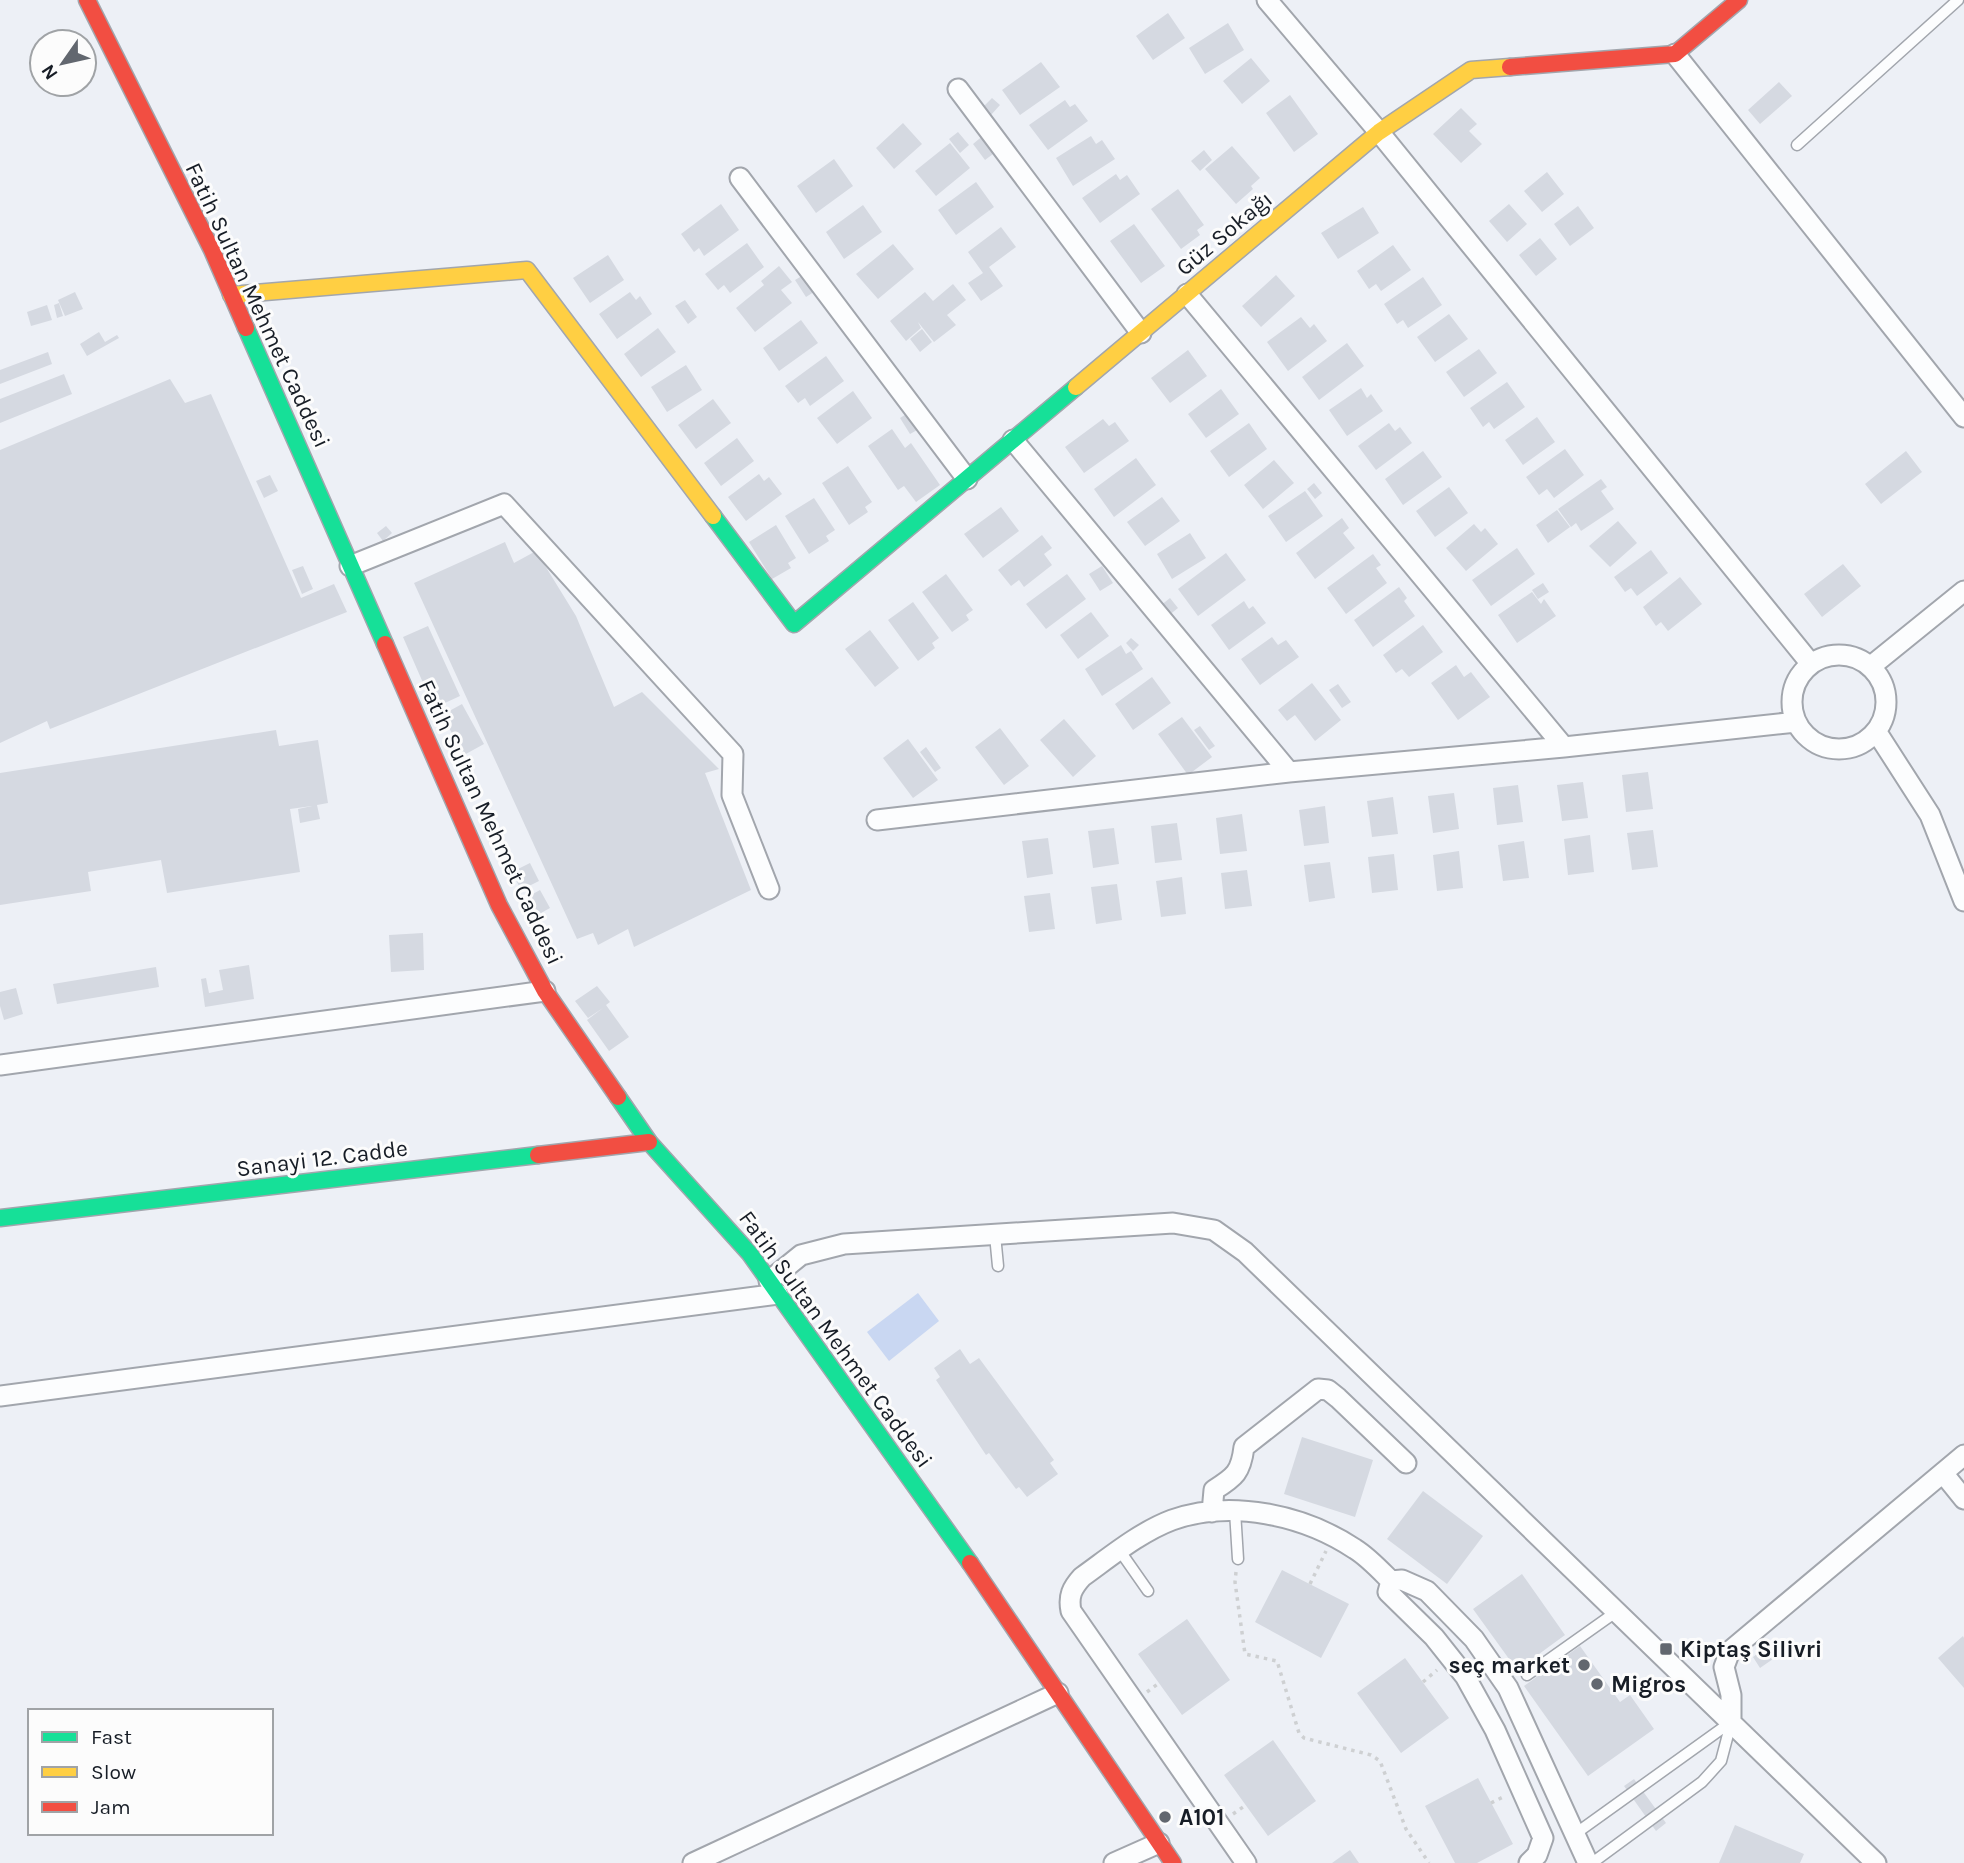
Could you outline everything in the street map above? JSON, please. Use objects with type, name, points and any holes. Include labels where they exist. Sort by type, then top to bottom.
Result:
[{"type":"street","name":"Fatih Sultan Mehmet Caddesi","points":[[87,0],[205,237],[499,905],[545,991],[649,1142],[750,1254],[774,1287],[959,1546],[1173,1863]]},
{"type":"street","points":[[1267,0],[1379,132],[1811,664]]},
{"type":"street","points":[[1739,0],[1675,54],[1964,417]]},
{"type":"street","name":"Güz Sokağı","points":[[231,295],[527,270],[794,624],[1379,132],[1471,71],[1675,54]]},
{"type":"street","points":[[958,89],[1141,332]]},
{"type":"street","points":[[740,178],[967,479]]},
{"type":"street","points":[[1187,294],[1564,747]]},
{"type":"street","points":[[1013,440],[1289,772]]},
{"type":"street","points":[[351,566],[504,505],[733,754],[732,795],[769,889]]},
{"type":"street","points":[[1870,667],[1964,591]]},
{"type":"street","points":[[1841,655],[1870,667],[1881,685],[1885,705],[1876,731],[1864,742],[1849,748],[1833,749],[1818,745],[1805,735],[1796,722],[1792,706],[1793,690],[1800,676],[1811,664],[1825,657],[1841,655]]},
{"type":"street","points":[[877,820],[1289,772],[1564,747],[1796,722]]},
{"type":"street","points":[[1876,731],[1930,815],[1964,901]]},
{"type":"street","points":[[0,1065],[545,991]]},
{"type":"street","name":"Sanayi 12. Cadde","points":[[0,1218],[649,1142]]},
{"type":"street","points":[[0,1396],[774,1287],[801,1255],[844,1244],[1173,1223],[1214,1230],[1245,1252],[1877,1863]]},
{"type":"street","points":[[1212,1512],[1214,1490],[1239,1471],[1244,1447],[1318,1389],[1328,1390],[1338,1398],[1406,1463]]},
{"type":"street","points":[[1731,1723],[1731,1695],[1724,1667],[1730,1651],[1964,1455]]},
{"type":"street","points":[[1943,1473],[1964,1499]]},
{"type":"street","points":[[1246,1863],[1071,1611],[1069,1601],[1073,1587],[1082,1577],[1155,1528],[1173,1520],[1212,1512],[1260,1513],[1312,1525],[1357,1549],[1391,1581],[1402,1580],[1427,1591],[1474,1639],[1508,1688],[1590,1863]]},
{"type":"street","points":[[1391,1581],[1388,1592],[1434,1637],[1465,1676],[1495,1730],[1543,1838],[1537,1855],[1529,1863]]},
{"type":"street","points":[[693,1863],[1058,1693]]},
{"type":"street","points":[[1114,1863],[1159,1843]]},
{"type":"lane","points":[[1797,145],[1958,0]]},
{"type":"lane","points":[[995,1235],[999,1266]]},
{"type":"lane","points":[[1235,1511],[1238,1559]]},
{"type":"lane","points":[[1120,1551],[1148,1591]]},
{"type":"lane","points":[[1527,1675],[1616,1612]]},
{"type":"lane","points":[[1575,1833],[1731,1723]]},
{"type":"lane","points":[[1590,1863],[1702,1782],[1721,1761],[1731,1723]]},
{"type":"path","points":[[1310,1584],[1333,1536]]},
{"type":"path","points":[[1238,1559],[1235,1582],[1245,1654],[1277,1661],[1299,1733],[1304,1738],[1371,1755],[1380,1761],[1406,1829],[1429,1863]]},
{"type":"shaded area","points":[[918,1293],[939,1321],[889,1361],[867,1332]]},
{"type":"building","points":[[1168,13],[1185,38],[1153,60],[1136,36]]},
{"type":"building","points":[[1228,23],[1244,50],[1205,74],[1189,48]]},
{"type":"building","points":[[1251,58],[1270,81],[1242,104],[1223,81]]},
{"type":"building","points":[[1041,62],[1060,87],[1020,115],[1002,90]]},
{"type":"building","points":[[1779,82],[1792,96],[1760,124],[1748,110]]},
{"type":"building","points":[[1290,95],[1318,134],[1294,152],[1266,113]]},
{"type":"building","points":[[992,98],[1000,105],[991,115],[983,107]]},
{"type":"building","points":[[1065,100],[1070,107],[1075,104],[1088,121],[1048,150],[1029,125]]},
{"type":"building","points":[[1461,108],[1477,124],[1469,131],[1482,144],[1461,163],[1433,134]]},
{"type":"building","points":[[903,123],[922,144],[894,169],[876,148]]},
{"type":"building","points":[[958,132],[969,145],[960,153],[949,139]]},
{"type":"building","points":[[985,134],[997,151],[985,160],[973,144]]},
{"type":"building","points":[[1091,136],[1096,144],[1102,140],[1115,159],[1073,186],[1056,158]]},
{"type":"building","points":[[950,143],[970,168],[936,196],[915,171]]},
{"type":"building","points":[[1232,146],[1260,178],[1251,186],[1253,189],[1236,204],[1205,169]]},
{"type":"building","points":[[1204,150],[1212,160],[1200,171],[1191,161]]},
{"type":"building","points":[[834,159],[853,186],[816,213],[797,186]]},
{"type":"building","points":[[1547,172],[1564,194],[1542,212],[1524,191]]},
{"type":"building","points":[[1116,174],[1120,180],[1127,175],[1140,194],[1100,223],[1082,198]]},
{"type":"building","points":[[976,182],[994,207],[956,235],[938,210]]},
{"type":"building","points":[[1178,189],[1204,225],[1197,230],[1200,235],[1181,249],[1151,209]]},
{"type":"building","points":[[721,204],[739,230],[704,256],[699,248],[694,252],[681,234]]},
{"type":"building","points":[[1509,204],[1527,224],[1507,242],[1489,221]]},
{"type":"building","points":[[863,205],[882,232],[844,259],[826,232]]},
{"type":"building","points":[[1578,206],[1594,228],[1570,246],[1554,224]]},
{"type":"building","points":[[1363,207],[1379,233],[1338,259],[1321,233]]},
{"type":"building","points":[[1134,224],[1165,266],[1141,283],[1110,241]]},
{"type":"building","points":[[1001,227],[1016,247],[989,267],[1003,286],[981,301],[968,283],[983,273],[968,252]]},
{"type":"building","points":[[1540,238],[1557,259],[1536,276],[1519,255]]},
{"type":"building","points":[[747,243],[764,267],[730,293],[724,285],[718,290],[705,274]]},
{"type":"building","points":[[893,244],[914,269],[878,299],[856,274]]},
{"type":"building","points":[[1393,245],[1411,270],[1381,291],[1376,284],[1369,289],[1357,271]]},
{"type":"building","points":[[608,255],[624,280],[590,303],[573,278]]},
{"type":"building","points":[[779,266],[792,282],[781,290],[792,303],[755,332],[736,308],[764,285],[761,281]]},
{"type":"building","points":[[807,273],[817,290],[806,297],[795,280]]},
{"type":"building","points":[[1276,275],[1295,296],[1261,327],[1242,306]]},
{"type":"building","points":[[1423,277],[1442,305],[1408,328],[1403,320],[1397,324],[1384,304]]},
{"type":"building","points":[[953,284],[966,300],[947,315],[956,325],[934,342],[918,322],[921,328],[906,341],[890,321],[925,292],[933,301]]},
{"type":"building","points":[[75,292],[83,309],[65,316],[58,300]]},
{"type":"building","points":[[630,292],[636,300],[640,296],[652,314],[617,339],[599,314]]},
{"type":"building","points":[[685,300],[697,317],[688,324],[675,306]]},
{"type":"building","points":[[59,303],[63,316],[57,318],[54,305]]},
{"type":"building","points":[[47,305],[52,320],[31,326],[27,312]]},
{"type":"building","points":[[1449,314],[1468,339],[1435,362],[1417,337]]},
{"type":"building","points":[[1301,317],[1310,328],[1314,324],[1327,341],[1288,371],[1267,342]]},
{"type":"building","points":[[801,320],[818,343],[779,371],[763,348]]},
{"type":"building","points":[[658,328],[676,352],[641,377],[624,354]]},
{"type":"building","points":[[922,329],[932,342],[920,352],[910,339]]},
{"type":"building","points":[[99,332],[105,342],[117,335],[119,338],[87,356],[80,344]]},
{"type":"building","points":[[1347,343],[1364,366],[1319,400],[1302,377]]},
{"type":"building","points":[[1479,349],[1497,373],[1464,397],[1446,372]]},
{"type":"building","points":[[1188,350],[1207,376],[1170,403],[1151,378]]},
{"type":"building","points":[[48,352],[52,364],[0,384],[0,370]]},
{"type":"building","points":[[826,356],[844,381],[810,406],[805,398],[798,403],[785,386]]},
{"type":"building","points":[[686,365],[702,390],[667,412],[651,387]]},
{"type":"building","points":[[64,374],[72,394],[0,423],[0,399]]},
{"type":"building","points":[[170,379],[185,403],[211,394],[301,598],[334,584],[347,612],[50,729],[47,721],[0,743],[0,450]]},
{"type":"building","points":[[1507,382],[1525,407],[1494,429],[1489,422],[1483,427],[1470,408]]},
{"type":"building","points":[[1361,388],[1367,398],[1371,394],[1383,411],[1347,436],[1329,410]]},
{"type":"building","points":[[1221,389],[1239,414],[1206,438],[1188,414]]},
{"type":"building","points":[[853,391],[872,418],[837,444],[817,418]]},
{"type":"building","points":[[713,399],[731,423],[696,449],[678,425]]},
{"type":"building","points":[[908,413],[919,429],[910,434],[900,418]]},
{"type":"building","points":[[1537,417],[1555,442],[1523,465],[1505,440]]},
{"type":"building","points":[[1103,419],[1109,426],[1115,422],[1129,441],[1084,473],[1065,447]]},
{"type":"building","points":[[1249,423],[1267,449],[1229,477],[1210,451]]},
{"type":"building","points":[[1389,423],[1395,431],[1400,427],[1412,443],[1376,470],[1358,446]]},
{"type":"building","points":[[892,429],[905,448],[911,443],[940,485],[916,502],[904,486],[898,490],[868,446]]},
{"type":"building","points":[[737,438],[754,461],[721,486],[704,463]]},
{"type":"building","points":[[1565,449],[1584,475],[1554,498],[1547,489],[1539,495],[1526,477]]},
{"type":"building","points":[[1423,451],[1442,477],[1403,505],[1385,479]]},
{"type":"building","points":[[1906,451],[1922,472],[1881,504],[1865,484]]},
{"type":"building","points":[[1136,458],[1156,485],[1114,517],[1094,489]]},
{"type":"building","points":[[1274,460],[1294,483],[1263,509],[1244,485]]},
{"type":"building","points":[[848,466],[872,502],[865,507],[868,512],[849,525],[822,483]]},
{"type":"building","points":[[759,474],[764,481],[769,477],[782,494],[746,521],[728,497]]},
{"type":"building","points":[[270,475],[278,491],[264,498],[256,481]]},
{"type":"building","points":[[1601,479],[1607,487],[1601,491],[1614,509],[1581,531],[1576,523],[1571,527],[1558,509]]},
{"type":"building","points":[[1314,483],[1322,493],[1315,499],[1307,489]]},
{"type":"building","points":[[1449,487],[1468,513],[1435,537],[1416,511]]},
{"type":"building","points":[[1305,491],[1323,516],[1286,542],[1268,516]]},
{"type":"building","points":[[1162,497],[1180,521],[1145,546],[1127,522]]},
{"type":"building","points":[[814,498],[835,530],[826,536],[829,541],[809,554],[785,516]]},
{"type":"building","points":[[1001,507],[1019,531],[983,558],[964,534]]},
{"type":"building","points":[[1557,510],[1570,527],[1548,543],[1536,525]]},
{"type":"building","points":[[1342,518],[1349,528],[1343,533],[1355,548],[1315,579],[1296,553]]},
{"type":"building","points":[[1618,521],[1637,543],[1610,567],[1589,546]]},
{"type":"building","points":[[1474,524],[1481,532],[1485,528],[1498,544],[1466,571],[1446,548]]},
{"type":"building","points":[[776,525],[796,558],[788,563],[791,568],[772,579],[749,542]]},
{"type":"building","points":[[386,526],[392,533],[383,541],[377,533]]},
{"type":"building","points":[[1190,533],[1206,558],[1172,579],[1157,554]]},
{"type":"building","points":[[1042,535],[1052,548],[1044,554],[1052,565],[1024,587],[1019,580],[1011,586],[998,570]]},
{"type":"building","points":[[505,542],[514,563],[536,551],[576,616],[614,707],[642,692],[719,769],[705,773],[751,890],[634,947],[628,929],[598,945],[593,933],[577,939],[414,583]]},
{"type":"building","points":[[1517,548],[1535,574],[1491,606],[1472,580]]},
{"type":"building","points":[[1651,550],[1668,573],[1637,596],[1631,588],[1625,592],[1614,577]]},
{"type":"building","points":[[1226,553],[1246,580],[1198,616],[1178,589]]},
{"type":"building","points":[[1373,554],[1381,565],[1376,568],[1387,583],[1346,614],[1327,588]]},
{"type":"building","points":[[1843,564],[1861,586],[1822,617],[1804,594]]},
{"type":"building","points":[[303,566],[313,589],[302,594],[292,570]]},
{"type":"building","points":[[1102,566],[1113,583],[1100,591],[1089,574]]},
{"type":"building","points":[[946,574],[973,610],[966,615],[969,620],[952,632],[922,592]]},
{"type":"building","points":[[1067,574],[1086,599],[1046,629],[1026,604]]},
{"type":"building","points":[[1680,577],[1702,604],[1668,631],[1661,622],[1656,626],[1643,607]]},
{"type":"building","points":[[1543,583],[1549,592],[1538,599],[1532,590]]},
{"type":"building","points":[[1399,587],[1407,598],[1404,601],[1415,616],[1373,647],[1354,620]]},
{"type":"building","points":[[1532,592],[1541,604],[1544,599],[1556,616],[1517,643],[1498,615]]},
{"type":"building","points":[[1170,598],[1178,608],[1168,616],[1160,606]]},
{"type":"building","points":[[1244,601],[1249,609],[1253,606],[1266,623],[1229,650],[1211,625]]},
{"type":"building","points":[[913,602],[939,638],[932,643],[935,648],[918,661],[888,620]]},
{"type":"building","points":[[1091,612],[1109,636],[1078,659],[1060,635]]},
{"type":"building","points":[[1423,625],[1443,652],[1409,677],[1402,669],[1396,673],[1383,655]]},
{"type":"building","points":[[428,626],[460,696],[434,708],[403,637]]},
{"type":"building","points":[[870,630],[899,668],[875,687],[845,649]]},
{"type":"building","points":[[1272,637],[1278,645],[1286,640],[1299,657],[1260,685],[1241,659]]},
{"type":"building","points":[[1131,638],[1139,645],[1133,651],[1126,643]]},
{"type":"building","points":[[1121,645],[1126,654],[1131,651],[1143,669],[1102,696],[1085,669]]},
{"type":"building","points":[[1456,665],[1464,677],[1471,672],[1490,697],[1458,720],[1431,683]]},
{"type":"building","points":[[1152,677],[1171,703],[1133,730],[1115,704]]},
{"type":"building","points":[[1312,683],[1341,720],[1315,741],[1295,715],[1287,721],[1278,710]]},
{"type":"building","points":[[1338,684],[1351,702],[1342,708],[1329,690]]},
{"type":"building","points":[[462,704],[484,744],[464,755],[442,715]]},
{"type":"building","points":[[1182,717],[1212,757],[1188,775],[1158,734]]},
{"type":"building","points":[[1064,719],[1096,756],[1073,777],[1040,740]]},
{"type":"building","points":[[1200,726],[1215,746],[1209,750],[1194,730]]},
{"type":"building","points":[[1000,728],[1029,766],[1004,785],[975,747]]},
{"type":"building","points":[[276,730],[279,746],[318,740],[328,803],[317,805],[320,819],[300,823],[298,809],[312,806],[290,809],[300,872],[167,893],[161,860],[88,872],[91,891],[0,905],[0,773]]},
{"type":"building","points":[[908,739],[938,780],[913,798],[883,758]]},
{"type":"building","points":[[926,747],[941,768],[935,772],[920,752]]},
{"type":"building","points":[[1648,772],[1653,809],[1626,812],[1622,775]]},
{"type":"building","points":[[1583,782],[1588,818],[1562,821],[1557,785]]},
{"type":"building","points":[[1518,785],[1523,822],[1497,825],[1493,788]]},
{"type":"building","points":[[1454,793],[1459,829],[1433,833],[1428,796]]},
{"type":"building","points":[[1393,797],[1398,834],[1372,837],[1367,801]]},
{"type":"building","points":[[1325,806],[1329,843],[1304,846],[1299,810]]},
{"type":"building","points":[[1242,814],[1247,851],[1220,854],[1216,818]]},
{"type":"building","points":[[1177,823],[1182,860],[1155,863],[1151,826]]},
{"type":"building","points":[[1114,828],[1119,864],[1093,868],[1088,831]]},
{"type":"building","points":[[1653,830],[1658,867],[1632,870],[1627,833]]},
{"type":"building","points":[[1590,835],[1594,872],[1568,875],[1564,839]]},
{"type":"building","points":[[1048,838],[1053,874],[1027,878],[1022,841]]},
{"type":"building","points":[[1524,841],[1529,878],[1503,881],[1498,845]]},
{"type":"building","points":[[1459,851],[1463,888],[1437,891],[1433,855]]},
{"type":"building","points":[[1394,854],[1398,890],[1372,893],[1368,857]]},
{"type":"building","points":[[1330,862],[1335,898],[1309,902],[1304,865]]},
{"type":"building","points":[[530,863],[539,881],[521,890],[512,872]]},
{"type":"building","points":[[1247,870],[1252,906],[1225,909],[1221,873]]},
{"type":"building","points":[[1182,877],[1186,914],[1161,917],[1156,881]]},
{"type":"building","points":[[1117,884],[1122,920],[1096,924],[1091,887]]},
{"type":"building","points":[[540,890],[550,908],[532,918],[522,900]]},
{"type":"building","points":[[1050,893],[1055,929],[1029,932],[1024,896]]},
{"type":"building","points":[[423,933],[424,970],[391,972],[389,935]]},
{"type":"building","points":[[249,965],[254,999],[205,1007],[201,979],[206,978],[209,993],[223,990],[219,970]]},
{"type":"building","points":[[156,967],[159,987],[57,1004],[53,984]]},
{"type":"building","points":[[597,986],[610,1002],[606,1005],[629,1037],[609,1051],[587,1020],[603,1008],[588,1018],[575,1001]]},
{"type":"building","points":[[16,988],[23,1014],[4,1020],[0,992]]},
{"type":"building","points":[[960,1349],[970,1364],[979,1358],[1054,1460],[1050,1463],[1058,1474],[1027,1497],[1019,1487],[1016,1489],[989,1453],[986,1455],[936,1380],[940,1377],[934,1368]]},
{"type":"building","points":[[1302,1437],[1373,1460],[1355,1517],[1284,1494]]},
{"type":"building","points":[[1423,1491],[1483,1536],[1447,1584],[1387,1539]]},
{"type":"building","points":[[1282,1570],[1349,1604],[1321,1658],[1255,1622]]},
{"type":"building","points":[[1522,1574],[1565,1635],[1517,1670],[1473,1609]]},
{"type":"building","points":[[1187,1619],[1230,1680],[1182,1715],[1138,1654]]},
{"type":"building","points":[[1963,1636],[1964,1638],[1964,1688],[1938,1658]]},
{"type":"building","points":[[1580,1646],[1620,1702],[1630,1695],[1654,1729],[1588,1776],[1524,1686]]},
{"type":"building","points":[[1765,1648],[1773,1659],[1760,1668],[1753,1657]]},
{"type":"building","points":[[1405,1658],[1449,1718],[1401,1753],[1357,1693]]},
{"type":"building","points":[[1273,1740],[1316,1801],[1268,1836],[1224,1775]]},
{"type":"building","points":[[1478,1778],[1513,1844],[1477,1863],[1455,1863],[1425,1806]]},
{"type":"building","points":[[1634,1779],[1666,1823],[1656,1831],[1624,1786]]},
{"type":"building","points":[[1735,1825],[1804,1854],[1800,1863],[1719,1863]]},
{"type":"building","points":[[1350,1850],[1359,1863],[1332,1863]]},
{"type":"traffic: fast","points":[[246,328],[385,644]]},
{"type":"traffic: fast","points":[[713,516],[794,624],[1076,387]]},
{"type":"traffic: fast","points":[[618,1097],[649,1142],[750,1254],[970,1563]]},
{"type":"traffic: fast","points":[[0,1218],[538,1155]]},
{"type":"traffic: slow","points":[[1076,387],[1379,132],[1471,70],[1510,67]]},
{"type":"traffic: slow","points":[[231,295],[527,270],[713,516]]},
{"type":"traffic: jam","points":[[87,0],[212,250],[246,328]]},
{"type":"traffic: jam","points":[[1510,67],[1675,54],[1739,0]]},
{"type":"traffic: jam","points":[[385,644],[499,905],[545,991],[618,1097]]},
{"type":"traffic: jam","points":[[538,1155],[649,1142]]},
{"type":"traffic: jam","points":[[970,1563],[1173,1863]]},
{"type":"place","name":"Kiptaş Silivri","points":[[1666,1649]]},
{"type":"place","name":"seç market","points":[[1584,1665]]},
{"type":"place","name":"Migros","points":[[1597,1684]]},
{"type":"place","name":"A101","points":[[1165,1817]]}]
